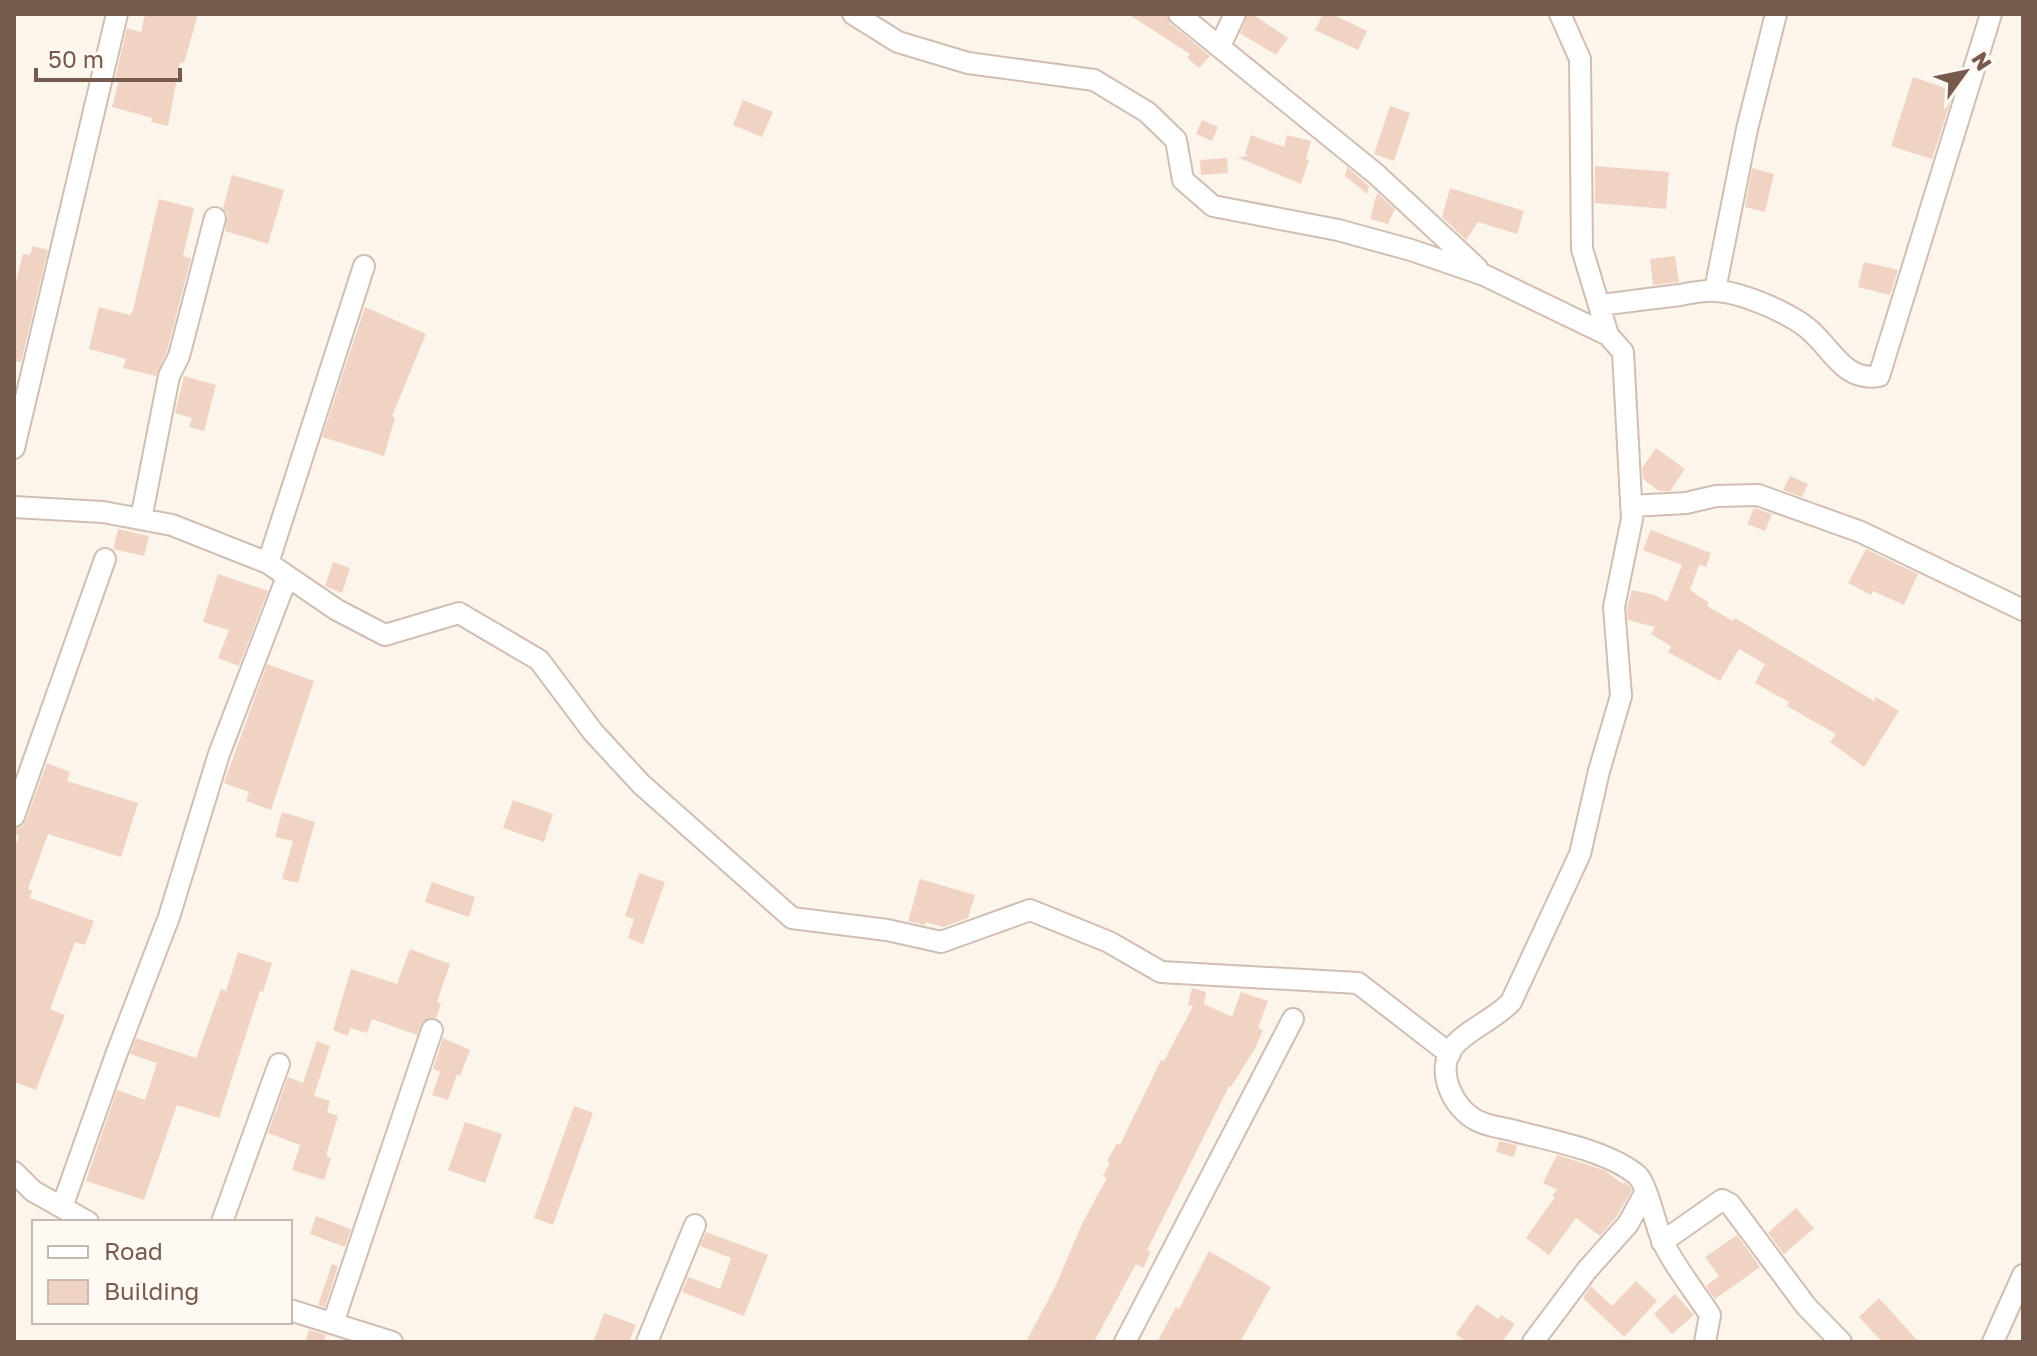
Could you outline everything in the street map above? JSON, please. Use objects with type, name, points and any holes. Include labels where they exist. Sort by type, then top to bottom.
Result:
[{"type":"street","points":[[14,448],[117,14]]},
{"type":"street","points":[[853,14],[898,42],[968,63],[1094,80],[1147,112],[1176,140],[1183,180],[1213,206],[1338,230],[1484,275],[1608,335],[1623,352],[1632,519],[1614,607],[1621,696],[1599,771],[1580,854],[1511,1002],[1499,1015],[1453,1047],[1446,1078],[1461,1111],[1479,1122],[1578,1148],[1618,1163],[1640,1177],[1662,1242],[1710,1315],[1705,1342]]},
{"type":"street","points":[[1179,14],[1376,174],[1484,275]]},
{"type":"street","points":[[1220,46],[1235,14]]},
{"type":"street","points":[[1560,14],[1580,59],[1582,249],[1608,335]]},
{"type":"street","points":[[1715,290],[1747,129],[1776,14]]},
{"type":"street","points":[[1600,305],[1715,290],[1737,294],[1801,322],[1848,370],[1869,378],[1879,376],[1991,14]]},
{"type":"street","points":[[141,519],[169,376],[179,356],[215,218]]},
{"type":"street","points":[[268,563],[364,266]]},
{"type":"street","points":[[1631,506],[1686,503],[1716,496],[1758,495],[1861,532],[2023,610]]},
{"type":"street","points":[[14,507],[103,512],[172,525],[268,563],[337,610],[385,635],[459,613],[539,660],[593,732],[641,784],[792,918],[887,930],[941,942],[1030,910],[1109,942],[1161,972],[1358,983],[1450,1054]]},
{"type":"street","points":[[14,816],[105,559]]},
{"type":"street","points":[[62,1207],[169,917],[219,754],[287,577]]},
{"type":"street","points":[[1125,1342],[1293,1019]]},
{"type":"street","points":[[333,1323],[432,1030]]},
{"type":"street","points":[[223,1220],[279,1064]]},
{"type":"street","points":[[14,1172],[33,1191],[85,1220]]},
{"type":"street","points":[[1533,1342],[1587,1270],[1628,1224],[1645,1193]]},
{"type":"street","points":[[1662,1242],[1722,1200],[1730,1204],[1806,1306],[1841,1342]]},
{"type":"street","points":[[647,1342],[695,1225]]},
{"type":"street","points":[[1993,1342],[2023,1275]]},
{"type":"street","points":[[292,1311],[392,1342]]},
{"type":"building","points":[[145,14],[198,14],[184,63],[180,62],[168,126],[151,122],[152,118],[112,107],[127,28],[141,32]]},
{"type":"building","points":[[1128,14],[1166,14],[1171,24],[1210,56],[1199,68],[1187,58],[1190,54]]},
{"type":"building","points":[[1248,14],[1288,38],[1276,55],[1240,33]]},
{"type":"building","points":[[1323,14],[1332,14],[1367,31],[1358,50],[1315,30]]},
{"type":"building","points":[[1913,77],[1954,91],[1932,159],[1891,146]]},
{"type":"building","points":[[743,100],[773,112],[762,137],[733,125]]},
{"type":"building","points":[[1390,106],[1410,113],[1394,161],[1374,154]]},
{"type":"building","points":[[1202,120],[1218,127],[1212,141],[1196,134]]},
{"type":"building","points":[[1251,135],[1284,147],[1287,135],[1311,141],[1301,184],[1237,157],[1249,156],[1245,154]]},
{"type":"building","points":[[1227,158],[1228,173],[1201,175],[1200,160]]},
{"type":"building","points":[[1595,166],[1669,172],[1666,209],[1595,203]]},
{"type":"building","points":[[1347,167],[1369,186],[1367,194],[1345,176]]},
{"type":"building","points":[[1752,168],[1774,174],[1765,212],[1745,207]]},
{"type":"building","points":[[232,175],[284,190],[268,244],[225,231],[228,215],[223,208]]},
{"type":"building","points":[[1450,188],[1524,211],[1517,234],[1478,222],[1466,240],[1442,217]]},
{"type":"building","points":[[1377,193],[1395,209],[1388,224],[1370,219]]},
{"type":"building","points":[[159,199],[194,208],[183,256],[191,258],[167,351],[156,376],[123,368],[126,359],[89,349],[99,307],[130,315],[133,310]]},
{"type":"building","points":[[33,246],[48,250],[21,362],[14,361],[14,289],[23,254],[30,255]]},
{"type":"building","points":[[1675,256],[1679,282],[1653,285],[1650,259]]},
{"type":"building","points":[[1864,262],[1898,270],[1890,295],[1858,287]]},
{"type":"building","points":[[365,307],[426,334],[392,416],[395,418],[384,456],[322,437]]},
{"type":"building","points":[[184,376],[216,385],[204,431],[189,427],[192,418],[175,413]]},
{"type":"building","points":[[1656,448],[1685,469],[1670,491],[1659,491],[1643,479],[1642,468]]},
{"type":"building","points":[[1790,476],[1808,484],[1802,497],[1783,490]]},
{"type":"building","points":[[1754,508],[1772,514],[1765,531],[1747,524]]},
{"type":"building","points":[[118,529],[149,536],[144,556],[113,549]]},
{"type":"building","points":[[1651,530],[1711,553],[1706,567],[1699,565],[1690,590],[1709,603],[1707,606],[1733,621],[1735,618],[1874,701],[1876,697],[1899,711],[1864,767],[1830,742],[1836,734],[1787,706],[1789,702],[1755,683],[1765,664],[1739,649],[1720,681],[1668,652],[1671,646],[1651,634],[1655,627],[1628,620],[1627,608],[1632,590],[1655,595],[1667,602],[1682,565],[1643,550]]},
{"type":"building","points":[[1866,549],[1918,574],[1904,605],[1873,591],[1871,595],[1848,583]]},
{"type":"building","points":[[333,562],[350,568],[342,593],[325,586]]},
{"type":"building","points":[[218,574],[268,591],[239,666],[218,658],[229,630],[203,622]]},
{"type":"building","points":[[267,664],[314,681],[271,810],[246,801],[249,792],[224,783]]},
{"type":"building","points":[[47,763],[70,772],[67,781],[138,803],[121,857],[48,834],[28,889],[32,891],[30,898],[94,921],[85,945],[75,942],[50,1009],[65,1015],[36,1090],[14,1082],[14,849],[19,836],[14,834],[14,829],[26,820]]},
{"type":"building","points":[[513,800],[553,814],[544,842],[503,828]]},
{"type":"building","points":[[282,812],[315,822],[298,883],[282,879],[293,841],[275,837]]},
{"type":"building","points":[[639,873],[665,882],[643,944],[628,938],[634,919],[625,916]]},
{"type":"building","points":[[920,879],[975,895],[968,918],[943,927],[908,921]]},
{"type":"building","points":[[432,882],[475,897],[469,917],[425,902]]},
{"type":"building","points":[[410,949],[450,964],[437,1002],[441,1004],[436,1018],[423,1021],[417,1035],[372,1019],[367,1033],[350,1028],[348,1036],[333,1030],[351,969],[397,984]]},
{"type":"building","points":[[238,952],[272,963],[219,1118],[177,1105],[144,1200],[86,1181],[117,1090],[145,1100],[157,1063],[130,1054],[136,1038],[196,1058],[221,989],[226,991]]},
{"type":"building","points":[[1192,988],[1206,992],[1204,1004],[1232,1017],[1241,992],[1268,1001],[1258,1028],[1263,1030],[1256,1047],[1229,1086],[1147,1250],[1151,1252],[1143,1268],[1136,1264],[1094,1342],[1026,1342],[1107,1178],[1103,1176],[1110,1162],[1107,1161],[1117,1143],[1120,1145],[1161,1060],[1164,1061],[1193,1006],[1188,1005]]},
{"type":"building","points":[[443,1038],[470,1050],[448,1100],[432,1095],[440,1072],[433,1069]]},
{"type":"building","points":[[317,1041],[330,1046],[314,1096],[330,1101],[327,1112],[338,1116],[326,1156],[331,1158],[324,1180],[292,1170],[300,1145],[268,1133],[288,1077],[303,1083]]},
{"type":"building","points":[[574,1106],[593,1113],[553,1225],[534,1218]]},
{"type":"building","points":[[465,1122],[502,1134],[485,1183],[448,1170]]},
{"type":"building","points":[[1499,1141],[1517,1145],[1514,1157],[1496,1152]]},
{"type":"building","points":[[1557,1155],[1604,1170],[1623,1184],[1625,1182],[1632,1190],[1617,1216],[1600,1236],[1576,1218],[1549,1255],[1526,1238],[1555,1197],[1552,1196],[1557,1190],[1543,1183]]},
{"type":"building","points":[[1796,1208],[1814,1228],[1784,1254],[1768,1233]]},
{"type":"building","points":[[316,1216],[351,1229],[345,1247],[310,1234]]},
{"type":"building","points":[[706,1232],[768,1255],[744,1316],[682,1292],[688,1277],[720,1289],[731,1258],[700,1246]]},
{"type":"building","points":[[1737,1235],[1760,1267],[1715,1299],[1706,1286],[1719,1276],[1705,1257]]},
{"type":"building","points":[[1209,1251],[1271,1287],[1240,1342],[1157,1342],[1176,1307],[1179,1309]]},
{"type":"building","points":[[332,1264],[338,1266],[325,1307],[318,1305]]},
{"type":"building","points":[[1636,1281],[1657,1301],[1624,1337],[1583,1298],[1591,1286],[1612,1306]]},
{"type":"building","points":[[1675,1294],[1694,1315],[1672,1334],[1654,1314]]},
{"type":"building","points":[[1879,1298],[1919,1342],[1882,1342],[1859,1317]]},
{"type":"building","points":[[1477,1304],[1498,1319],[1501,1315],[1515,1324],[1502,1342],[1467,1342],[1456,1334]]},
{"type":"building","points":[[604,1313],[636,1325],[629,1342],[593,1342]]},
{"type":"building","points":[[309,1330],[326,1335],[323,1342],[305,1342]]}]
